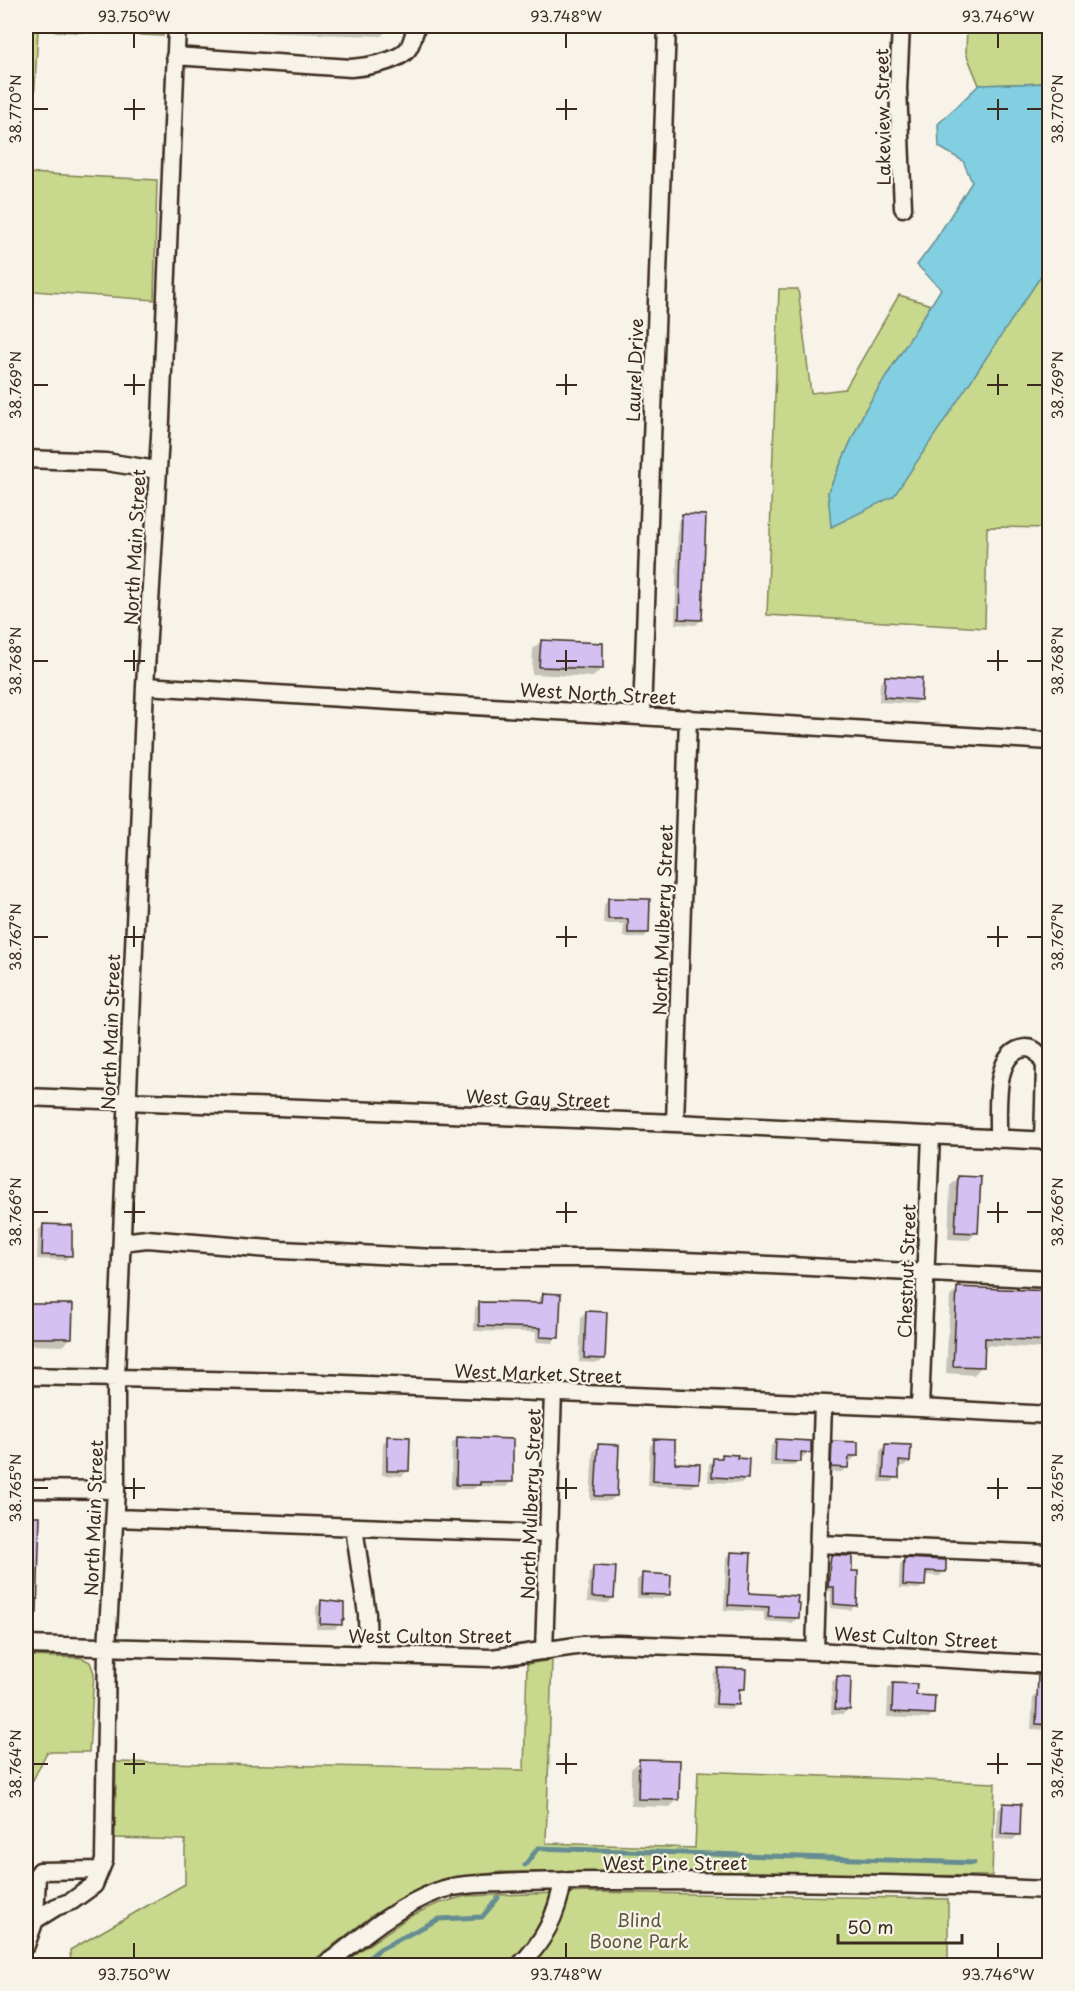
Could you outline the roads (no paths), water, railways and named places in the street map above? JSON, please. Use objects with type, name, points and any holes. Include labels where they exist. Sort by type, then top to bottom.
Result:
[{"type":"street","name":"North Main Street","points":[[102,1866],[107,1648],[115,1518],[116,1377],[127,1100],[177,26]]},
{"type":"street","name":"Laurel Drive","points":[[642,715],[667,26]]},
{"type":"street","name":"Lakeview Street","points":[[901,26],[898,88],[903,208]]},
{"type":"street","points":[[175,56],[351,68],[372,67],[407,50],[415,31]]},
{"type":"street","points":[[26,459],[106,462],[158,470]]},
{"type":"street","name":"West North Street","points":[[145,686],[1050,741]]},
{"type":"street","name":"North Mulberry Street","points":[[675,1123],[688,718]]},
{"type":"street","points":[[998,1139],[1000,1075],[1006,1060],[1017,1049],[1030,1048],[1040,1054],[1045,1066],[1046,1141]]},
{"type":"street","name":"West Gay Street","points":[[26,1097],[675,1123],[1046,1141]]},
{"type":"street","name":"Chestnut Street","points":[[920,1408],[931,1135]]},
{"type":"street","points":[[122,1242],[147,1239],[282,1250],[435,1258],[604,1258],[1050,1279]]},
{"type":"street","name":"West Market Street","points":[[26,1376],[116,1377],[553,1393],[1050,1415]]},
{"type":"street","name":"North Mulberry Street","points":[[544,1651],[553,1393]]},
{"type":"street","points":[[815,1651],[823,1404]]},
{"type":"street","points":[[26,1489],[116,1490]]},
{"type":"street","points":[[115,1518],[549,1534]]},
{"type":"street","points":[[354,1528],[367,1614],[368,1655]]},
{"type":"street","points":[[818,1544],[1050,1554]]},
{"type":"street","name":"West Culton Street","points":[[26,1645],[492,1658],[583,1645],[617,1644],[815,1651],[1050,1665]]},
{"type":"street","points":[[26,1945],[35,1920],[37,1875],[40,1871],[102,1866],[94,1885],[72,1901],[56,1907],[35,1920]]},
{"type":"street","points":[[519,1965],[549,1929],[559,1904],[563,1881]]},
{"type":"street","name":"West Pine Street","points":[[324,1965],[380,1923],[439,1891],[478,1884],[563,1881],[942,1885],[1050,1890]]},
{"type":"water","points":[[1049,83],[1049,261],[894,496],[831,527],[828,492],[865,410],[941,289],[917,265],[972,182],[963,161],[939,147],[938,124],[979,85]]},
{"type":"waterway","points":[[525,1865],[538,1848],[974,1863]]},
{"type":"waterway","points":[[359,1966],[380,1949],[439,1919],[482,1917],[498,1898]]},
{"type":"park label","name":"Blind Boone Park","points":[[639,1929]]}]
